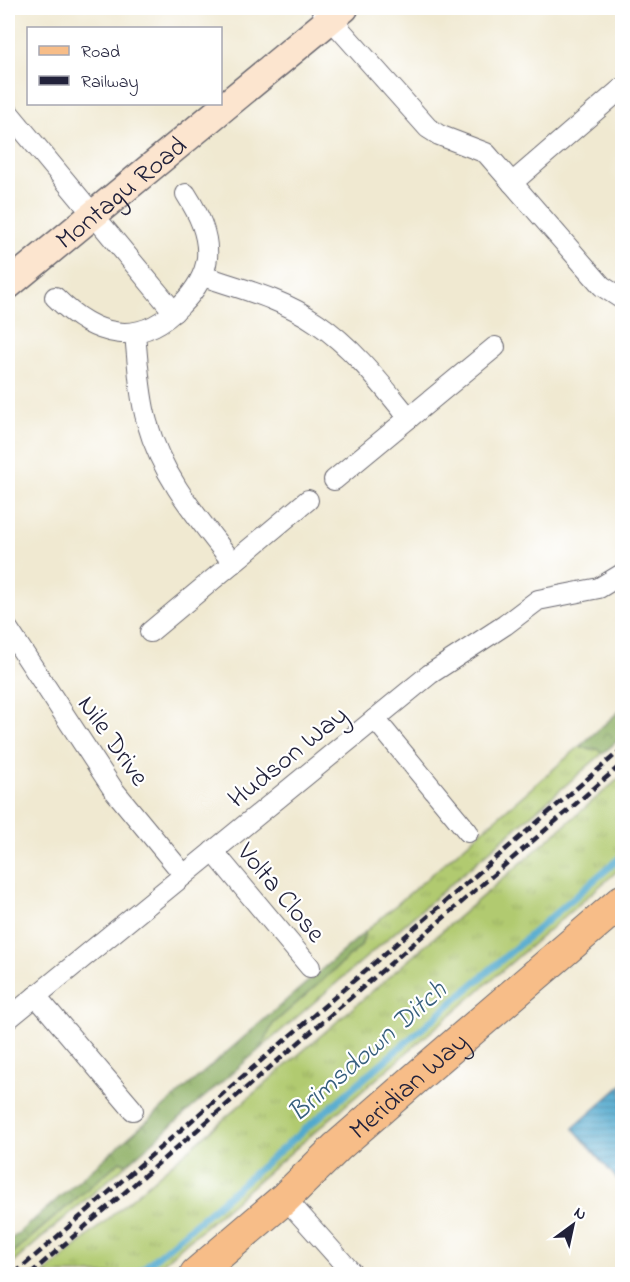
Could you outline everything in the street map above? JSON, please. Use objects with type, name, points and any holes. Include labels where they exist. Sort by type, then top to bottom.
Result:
[{"type":"main road","name":"Montagu Road","points":[[222,105],[332,11]]},
{"type":"main road","name":"Montagu Road","points":[[8,285],[222,105]]},
{"type":"main road","name":"Meridian Way","points":[[196,1275],[285,1198],[337,1147],[622,901]]},
{"type":"street","points":[[332,11],[433,132],[486,153],[602,286],[622,299]]},
{"type":"street","points":[[512,183],[622,88]]},
{"type":"street","points":[[8,112],[174,312]]},
{"type":"street","points":[[55,297],[85,323],[112,333],[135,334],[154,327],[174,312],[190,296],[203,276],[207,258],[205,235],[199,216],[186,194]]},
{"type":"street","points":[[203,276],[264,296],[316,322],[359,358],[409,418]]},
{"type":"street","points":[[135,334],[146,420],[164,468],[180,496],[233,563]]},
{"type":"street","points":[[334,480],[495,347]]},
{"type":"street","points":[[150,632],[308,501]]},
{"type":"street","name":"Hudson Way","points":[[8,1019],[430,674],[505,625],[538,600],[598,588],[622,574]]},
{"type":"street","name":"Nile Drive","points":[[8,630],[113,789],[184,875]]},
{"type":"street","points":[[375,719],[468,832]]},
{"type":"street","name":"Volta Close","points":[[213,851],[310,968]]},
{"type":"street","points":[[36,996],[133,1110]]},
{"type":"street","points":[[285,1198],[353,1275]]},
{"type":"green space","points":[[622,709],[622,737],[603,753],[598,749],[591,750],[580,746]]},
{"type":"green space","points":[[580,746],[591,750],[598,749],[603,753],[261,1048],[273,1024],[361,946],[365,932]]},
{"type":"green space","points":[[622,776],[622,867],[150,1274],[44,1274]]},
{"type":"green space","points":[[365,932],[361,946],[273,1024],[261,1048],[127,1164],[120,1161],[11,1254],[8,1254],[8,1242]]},
{"type":"green space","points":[[120,1161],[127,1164],[8,1267],[8,1254],[12,1254]]},
{"type":"water","points":[[622,1085],[622,1185],[573,1128]]},
{"type":"waterway","name":"Brimsdown Ditch","points":[[137,1274],[622,856]]},
{"type":"railway","points":[[14,1274],[622,749]]},
{"type":"railway","points":[[30,1274],[622,764]]}]
